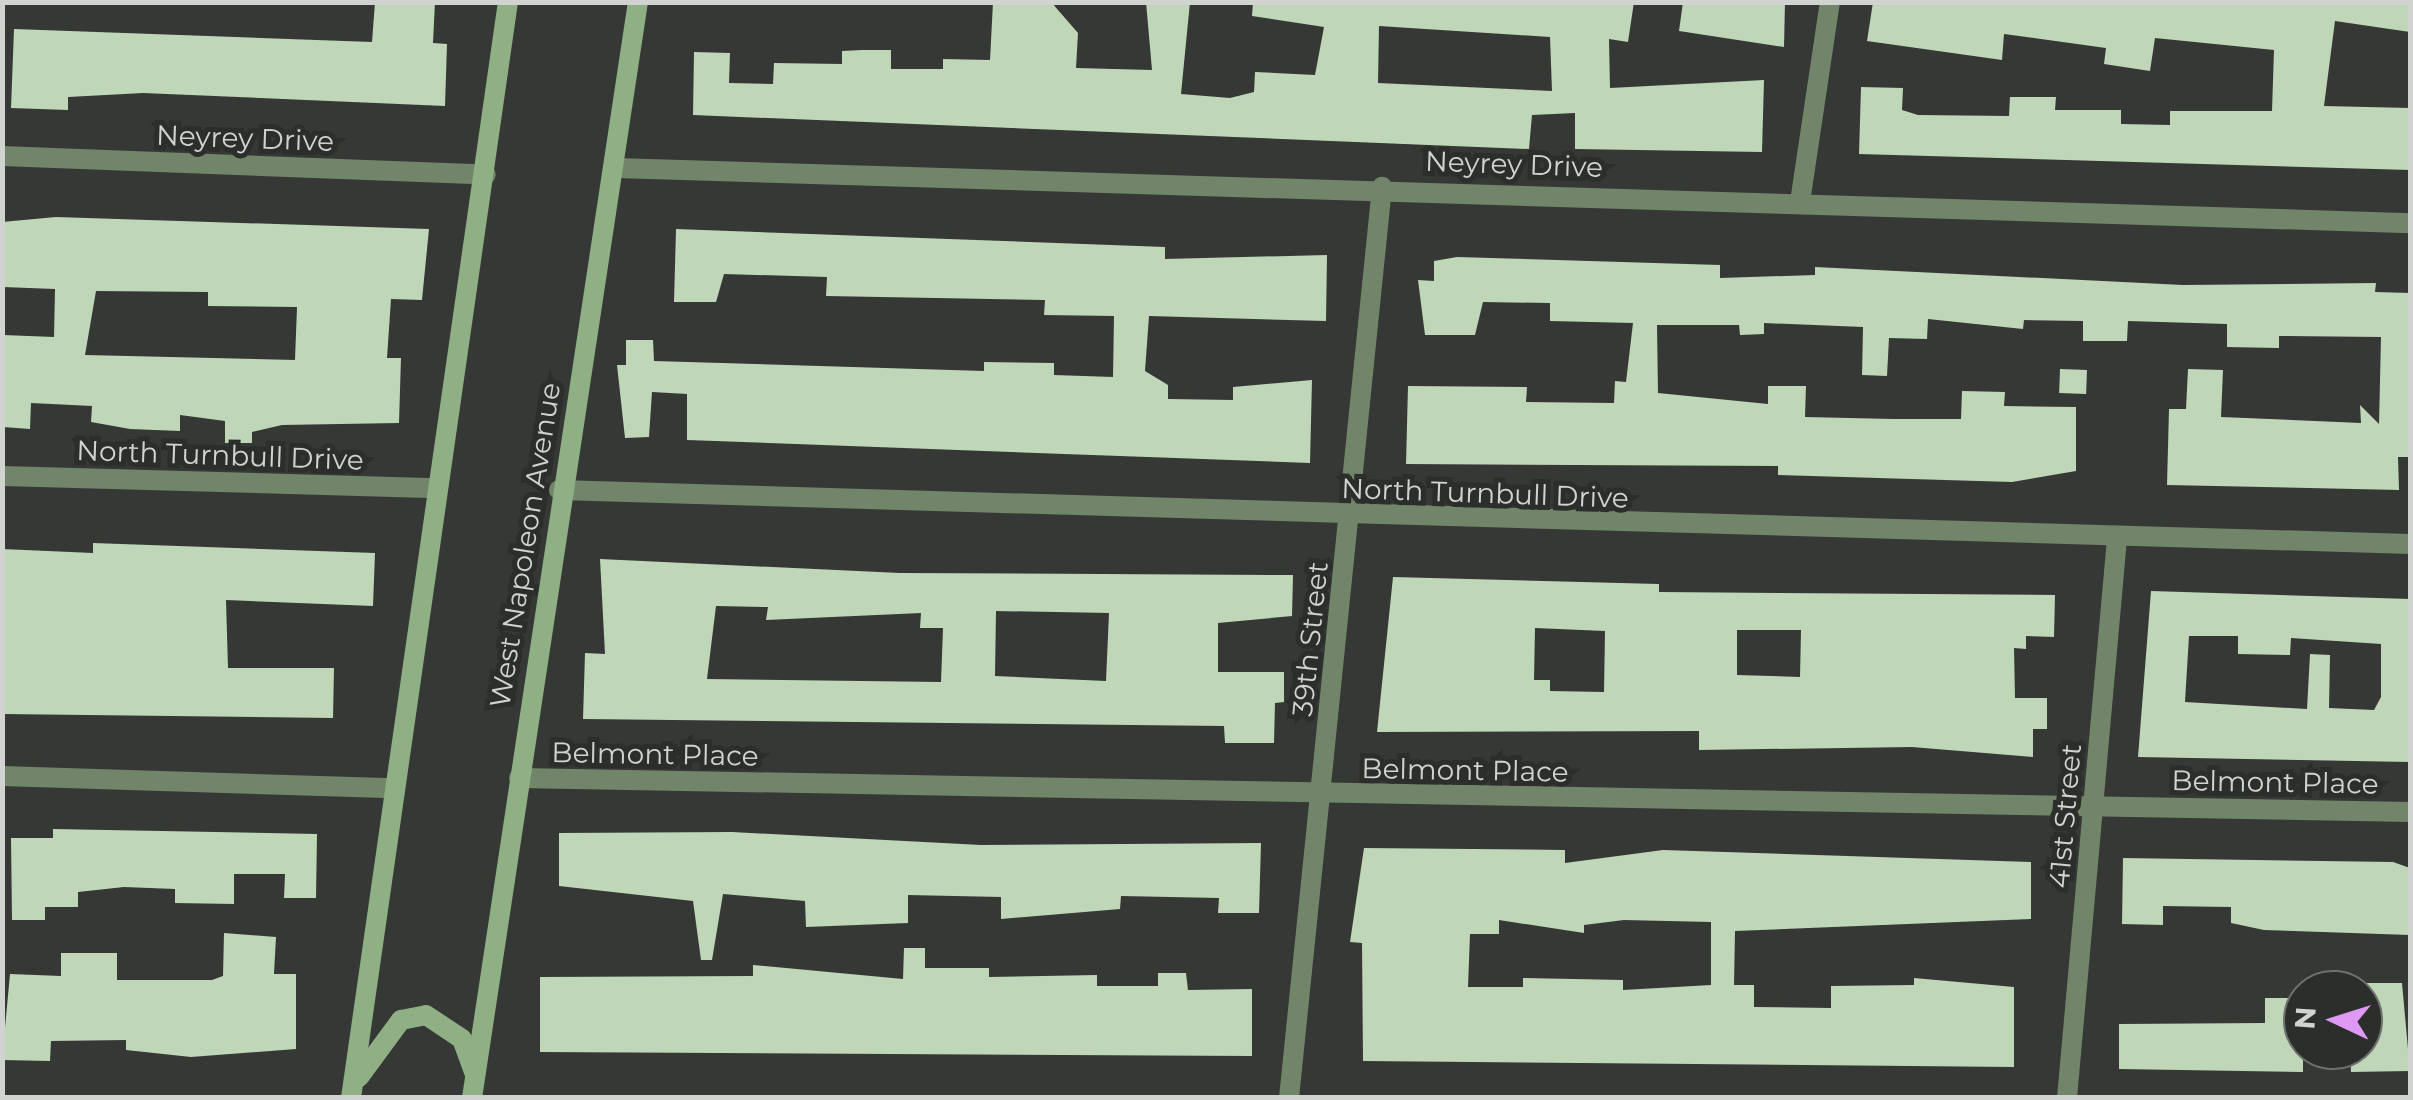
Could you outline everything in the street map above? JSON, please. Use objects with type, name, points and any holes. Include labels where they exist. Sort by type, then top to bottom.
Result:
[{"type":"main road","points":[[352,1092],[508,2]]},
{"type":"main road","name":"West Napoleon Avenue","points":[[472,1098],[559,490],[616,168],[638,2]]},
{"type":"main road","points":[[352,1092],[383,1038],[426,1016],[462,1039],[475,1074]]},
{"type":"street","points":[[1800,202],[1830,2]]},
{"type":"street","name":"Neyrey Drive","points":[[2,156],[486,174]]},
{"type":"street","name":"Neyrey Drive","points":[[616,168],[1382,186],[2410,223]]},
{"type":"street","name":"39th Street","points":[[1289,1098],[1382,186]]},
{"type":"street","name":"North Turnbull Drive","points":[[2,476],[437,488]]},
{"type":"street","name":"North Turnbull Drive","points":[[559,490],[1351,517],[2410,544]]},
{"type":"street","name":"41st Street","points":[[2067,1098],[2117,539]]},
{"type":"street","points":[[2,776],[394,788]]},
{"type":"street","name":"Belmont Place","points":[[518,778],[1320,796],[2410,812]]},
{"type":"building","points":[[375,2],[435,2],[433,43],[447,44],[445,106],[143,93],[68,97],[68,110],[11,108],[14,29],[372,42]]},
{"type":"building","points":[[993,2],[1051,2],[1078,33],[1076,68],[1152,70],[1146,2],[1190,2],[1181,94],[1230,98],[1254,92],[1255,72],[1315,75],[1324,27],[1252,16],[1253,2],[1634,2],[1628,42],[1609,39],[1610,88],[1764,80],[1762,152],[1575,149],[1575,113],[1532,115],[1529,149],[693,115],[694,52],[730,53],[729,83],[773,84],[774,63],[842,64],[842,51],[891,50],[891,69],[943,69],[943,59],[990,60]],"holes":[[[1379,26],[1550,37],[1552,91],[1378,83]]]},
{"type":"building","points":[[1683,2],[1785,2],[1784,47],[1679,31]]},
{"type":"building","points":[[1873,2],[2410,2],[2410,32],[2335,21],[2324,106],[2410,108],[2410,170],[1859,154],[1861,87],[1903,88],[1902,110],[1918,115],[2009,116],[2010,97],[2056,97],[2055,110],[2121,110],[2121,124],[2170,125],[2170,111],[2272,111],[2274,50],[2155,38],[2150,71],[2104,64],[2106,48],[2004,34],[2002,60],[1867,41]]},
{"type":"building","points":[[56,217],[429,229],[422,300],[391,299],[387,358],[401,358],[399,423],[282,425],[252,432],[252,443],[225,443],[225,421],[180,415],[180,431],[130,429],[91,422],[92,406],[31,403],[30,429],[3,427],[3,335],[54,337],[55,289],[3,287],[2,222]],"holes":[[[96,291],[208,292],[208,306],[297,307],[295,360],[85,355]]]},
{"type":"building","points":[[676,229],[1165,247],[1165,259],[1327,255],[1326,321],[1149,316],[1145,371],[1168,385],[1168,399],[1233,400],[1233,387],[1312,380],[1310,463],[687,440],[687,394],[652,392],[649,437],[625,438],[617,365],[626,365],[626,340],[653,340],[654,361],[984,371],[984,362],[1054,363],[1054,375],[1113,377],[1114,316],[1044,315],[1045,300],[826,296],[827,277],[724,274],[716,302],[674,302]]},
{"type":"building","points":[[1457,257],[1720,265],[1720,278],[1815,275],[1815,267],[2183,285],[2376,283],[2375,292],[2410,293],[2410,457],[2398,457],[2399,490],[2167,485],[2169,409],[2186,409],[2188,369],[2223,370],[2221,417],[2361,423],[2360,405],[2379,424],[2381,337],[2279,336],[2279,348],[2227,347],[2227,324],[2128,321],[2127,341],[2083,341],[2083,321],[2024,320],[2023,329],[1928,319],[1927,339],[1889,338],[1887,376],[1862,375],[1863,327],[1764,323],[1764,334],[1740,335],[1739,325],[1657,325],[1658,393],[1768,404],[1768,386],[1806,386],[1805,417],[1961,419],[1962,391],[2005,392],[2004,406],[2076,407],[2076,471],[2012,482],[1778,475],[1778,466],[1406,464],[1408,386],[1527,387],[1526,402],[1614,403],[1615,381],[1626,382],[1633,323],[1550,321],[1550,303],[1483,302],[1475,335],[1425,335],[1418,280],[1434,281],[1434,261]]},
{"type":"building","points":[[2060,369],[2087,370],[2086,394],[2059,393]]},
{"type":"building","points":[[93,543],[375,553],[373,606],[226,600],[228,668],[334,668],[333,718],[2,714],[2,549],[93,553]]},
{"type":"building","points":[[600,559],[900,573],[1293,575],[1292,616],[1218,623],[1218,672],[1284,672],[1284,702],[1275,703],[1274,743],[1225,743],[1224,726],[583,719],[585,653],[605,654]],"holes":[[[716,606],[768,607],[766,620],[921,613],[920,628],[943,628],[941,682],[707,679]],[[996,611],[1109,613],[1106,681],[995,676]]]},
{"type":"building","points":[[1393,577],[1659,584],[1659,592],[2055,595],[2054,637],[2026,636],[2026,649],[2014,648],[2015,698],[2047,698],[2047,729],[2033,729],[2033,757],[1912,747],[1699,750],[1699,731],[1377,732]],"holes":[[[1535,628],[1605,631],[1604,692],[1550,691],[1550,680],[1534,680]],[[1737,630],[1801,630],[1800,677],[1737,675]]]},
{"type":"building","points":[[2151,591],[2410,599],[2410,762],[2138,757]],"holes":[[[2189,636],[2238,636],[2238,654],[2290,655],[2291,638],[2381,644],[2381,697],[2374,710],[2329,708],[2330,655],[2310,654],[2307,709],[2185,702]]]},
{"type":"building","points":[[53,829],[317,834],[316,898],[284,898],[285,874],[234,874],[234,904],[175,903],[175,889],[124,887],[78,892],[78,907],[45,907],[45,920],[12,920],[11,838],[53,838]]},
{"type":"building","points":[[732,832],[981,845],[1261,843],[1259,913],[1218,913],[1219,898],[1121,896],[1120,909],[1001,919],[1001,897],[908,895],[908,923],[806,927],[805,901],[723,894],[712,960],[701,960],[693,901],[559,886],[559,833]]},
{"type":"building","points":[[1364,848],[1565,850],[1565,863],[1663,850],[2031,862],[2031,919],[1735,931],[1734,985],[1754,985],[1754,1007],[1831,1008],[1831,986],[1914,985],[1914,978],[2014,987],[2014,1067],[1363,1061],[1362,943],[1350,942]],"holes":[[[1499,920],[1584,933],[1584,925],[1624,920],[1711,922],[1711,985],[1623,990],[1623,980],[1523,978],[1523,987],[1468,987],[1470,934],[1499,934]]]},
{"type":"building","points":[[2123,858],[2393,862],[2410,868],[2410,935],[2264,930],[2231,923],[2231,907],[2163,906],[2163,925],[2122,924]]},
{"type":"building","points":[[224,933],[276,937],[274,974],[296,974],[296,1049],[191,1057],[126,1050],[126,1040],[51,1041],[50,1061],[2,1060],[10,974],[61,976],[61,953],[117,953],[117,980],[212,980],[223,976]]},
{"type":"building","points":[[904,948],[925,948],[925,968],[989,968],[989,977],[1097,975],[1097,986],[1158,986],[1158,973],[1186,973],[1188,990],[1252,989],[1252,1056],[540,1052],[540,977],[753,976],[753,965],[903,979]]},
{"type":"building","points":[[2383,983],[2402,983],[2410,1071],[2351,1072],[2383,1070]]},
{"type":"building","points":[[2265,998],[2283,998],[2283,1070],[2303,1072],[2119,1069],[2119,1024],[2265,1023]]}]
